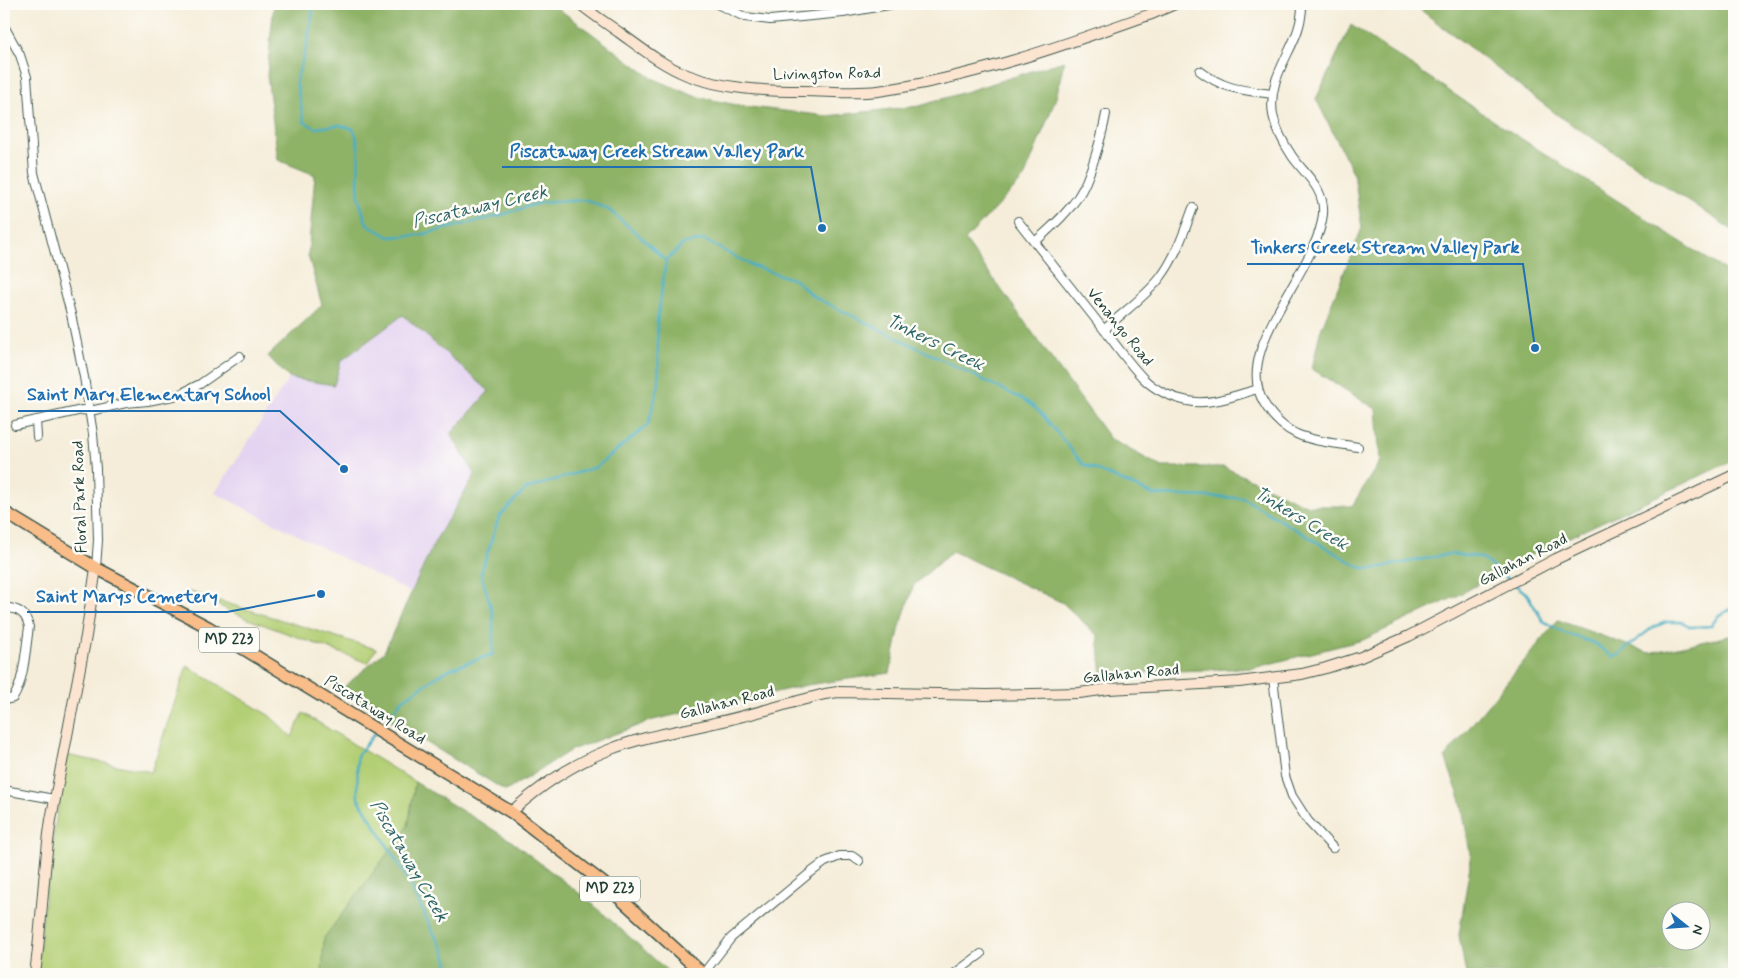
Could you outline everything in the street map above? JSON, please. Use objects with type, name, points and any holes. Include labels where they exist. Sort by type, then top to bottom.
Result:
[{"type":"main road","name":"Piscataway Road","points":[[4,512],[96,568],[208,627],[512,812],[602,882],[703,974]]},
{"type":"street","name":"Livingston Road","points":[[580,4],[654,57],[671,67],[700,79],[751,89],[842,91],[877,91],[948,78],[1025,58],[1152,8],[1175,4]]},
{"type":"street","points":[[588,11],[597,4]]},
{"type":"street","points":[[718,4],[745,16],[770,20],[843,14],[894,4]]},
{"type":"street","points":[[1302,4],[1299,29],[1274,83],[1272,94],[1274,116],[1277,128],[1292,157],[1311,177],[1320,195],[1323,212],[1320,228],[1310,251],[1263,345],[1257,362],[1258,389],[1260,396],[1271,413],[1290,432],[1322,441],[1358,447]]},
{"type":"street","name":"Floral Park Road","points":[[4,26],[20,55],[26,71],[34,173],[71,314],[90,411],[96,469],[98,540],[96,568],[77,687],[54,799],[47,844],[42,919],[35,974]]},
{"type":"street","points":[[1200,71],[1230,88],[1272,94]]},
{"type":"street","points":[[1035,242],[1064,215],[1079,196],[1103,131],[1106,114]]},
{"type":"street","points":[[1104,330],[1160,278],[1182,239],[1193,208]]},
{"type":"street","name":"Venango Road","points":[[1018,221],[1144,379],[1161,392],[1187,401],[1199,402],[1258,389]]},
{"type":"street","points":[[15,425],[82,410],[90,411],[178,395],[200,384],[240,356]]},
{"type":"street","points":[[36,420],[37,437]]},
{"type":"street","name":"Gallahan Road","points":[[512,812],[521,803],[561,774],[589,758],[613,748],[825,694],[838,692],[1079,693],[1108,689],[1239,682],[1326,668],[1361,657],[1409,636],[1534,571],[1734,475]]},
{"type":"street","points":[[4,606],[23,612],[29,627],[17,692],[13,698],[4,700]]},
{"type":"street","points":[[1272,678],[1285,776],[1292,796],[1308,821],[1333,848]]},
{"type":"street","points":[[4,790],[54,799]]},
{"type":"street","points":[[703,974],[736,934],[825,862],[840,856],[852,856],[859,861]]},
{"type":"street","points":[[954,974],[981,954]]},
{"type":"shaded area","points":[[403,315],[490,391],[451,434],[475,475],[435,541],[411,593],[215,493],[289,378],[334,385],[340,361]]},
{"type":"green space","points":[[274,4],[552,4],[652,78],[694,96],[741,106],[827,116],[920,106],[1064,61],[1056,98],[1024,178],[965,240],[1110,439],[1162,467],[1224,467],[1308,506],[1352,506],[1380,461],[1376,409],[1312,369],[1320,332],[1362,228],[1354,174],[1316,99],[1351,25],[1494,121],[1734,276],[1734,460],[1529,556],[1457,596],[1363,640],[1253,668],[1102,674],[1098,636],[1063,603],[952,551],[914,585],[900,626],[890,673],[807,685],[653,720],[571,750],[506,791],[341,690],[384,652],[435,541],[475,475],[451,434],[489,391],[403,315],[341,361],[334,385],[289,378],[268,356],[322,305],[308,255],[315,175],[278,160],[267,75]]},
{"type":"green space","points":[[1413,4],[1734,4],[1734,231],[1559,116]]},
{"type":"green space","points":[[187,591],[376,649],[368,663],[248,619]]},
{"type":"green space","points":[[1558,620],[1649,653],[1734,635],[1734,974],[1466,974],[1459,935],[1471,859],[1461,801],[1445,757]]},
{"type":"green space","points":[[187,666],[270,716],[292,737],[303,713],[415,782],[410,819],[636,974],[37,974],[46,885],[66,755],[151,772]]},
{"type":"green space","points":[[415,782],[510,840],[588,900],[671,974],[322,974],[324,938],[408,826]]},
{"type":"waterway","name":"Piscataway Creek","points":[[314,4],[307,45],[296,81],[304,122],[316,128],[340,125],[353,129],[359,153],[359,197],[367,224],[389,237],[420,235],[498,216],[539,203],[586,200],[609,210],[666,261]]},
{"type":"waterway","name":"Tinkers Creek","points":[[666,261],[683,244],[704,240],[753,266],[795,280],[814,297],[1026,401],[1040,412],[1083,464],[1154,495],[1243,498],[1359,567],[1371,569],[1450,554],[1480,557],[1509,580]]},
{"type":"waterway","name":"Piscataway Creek","points":[[379,729],[402,700],[447,670],[493,654],[493,615],[481,573],[499,517],[526,489],[596,467],[648,425],[659,384],[657,322],[666,261]]},
{"type":"waterway","name":"Tinkers Creek","points":[[1514,584],[1527,594],[1543,621],[1565,633],[1594,643],[1613,657],[1620,655],[1652,628],[1666,622],[1682,622],[1691,627],[1711,626],[1719,615],[1734,608]]},
{"type":"waterway","name":"Piscataway Creek","points":[[375,733],[357,756],[358,798],[406,876],[434,934],[444,950],[451,974]]},
{"type":"place","name":"Piscataway Creek Stream Valley Park","points":[[822,228]]},
{"type":"place","name":"Tinkers Creek Stream Valley Park","points":[[1535,348]]},
{"type":"place","name":"Saint Mary Elementary School","points":[[344,469]]},
{"type":"place","name":"Saint Marys Cemetery","points":[[321,594]]}]
